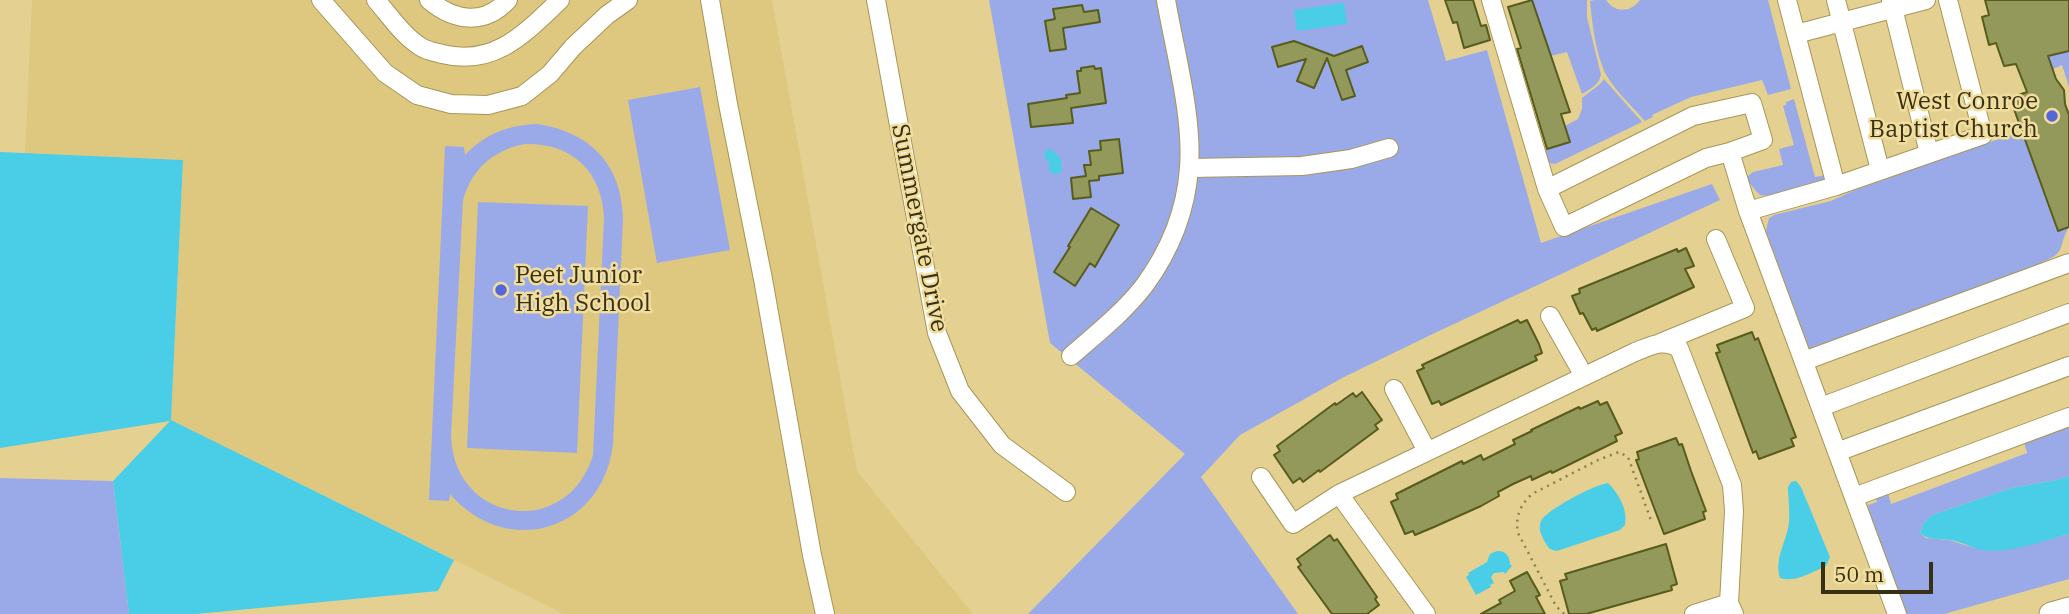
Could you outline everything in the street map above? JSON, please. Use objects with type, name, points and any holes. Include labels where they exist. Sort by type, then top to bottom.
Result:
[{"type":"main road","points":[[2051,614],[2069,609]]},
{"type":"street","points":[[321,0],[385,73],[417,95],[451,104],[488,105],[522,96],[550,74],[573,47],[607,15],[628,0]]},
{"type":"street","points":[[376,0],[408,37],[423,49],[452,56],[471,56],[496,52],[509,46],[560,0]]},
{"type":"street","points":[[429,0],[443,12],[467,17],[486,17],[508,0]]},
{"type":"street","points":[[710,0],[825,614]]},
{"type":"street","name":"Summergate Drive","points":[[876,0],[937,333],[960,391],[1002,445],[1066,492]]},
{"type":"street","points":[[1071,356],[1119,313],[1143,287],[1161,261],[1185,199],[1189,168],[1187,118],[1166,0]]},
{"type":"street","points":[[1491,0],[1548,189],[1564,227],[1706,158],[1763,140],[1752,103],[1693,116],[1548,189]]},
{"type":"street","points":[[1787,0],[1836,186]]},
{"type":"street","points":[[1836,0],[1880,170]]},
{"type":"street","points":[[1796,34],[1842,22],[1892,4],[1926,0]]},
{"type":"street","points":[[1748,211],[1836,186],[1983,135],[1948,0]]},
{"type":"street","points":[[1892,4],[1929,153]]},
{"type":"street","points":[[1189,168],[1302,166],[1351,159],[1389,148]]},
{"type":"street","points":[[1730,152],[1748,211],[1897,614]]},
{"type":"street","points":[[1261,478],[1293,524],[1339,494],[1584,376],[1635,352],[1745,308],[1716,239]]},
{"type":"street","points":[[1804,361],[2069,263]]},
{"type":"street","points":[[1821,407],[2069,313]]},
{"type":"street","points":[[1550,316],[1584,376]]},
{"type":"street","points":[[1660,343],[1679,348],[1732,485],[1734,510],[1731,609],[1694,614]]},
{"type":"street","points":[[1838,453],[2069,366]]},
{"type":"street","points":[[1394,389],[1427,452]]},
{"type":"street","points":[[1854,496],[2069,417]]},
{"type":"street","points":[[1339,494],[1422,613]]},
{"type":"path","points":[[1564,614],[1556,606],[1518,533],[1516,524],[1525,501],[1532,494],[1576,471],[1619,453],[1628,457],[1652,523]]},
{"type":"shaded area","name":"Peet Junior High School","points":[[32,0],[772,0],[857,471],[973,614],[564,614],[171,420],[183,160],[25,153]]},
{"type":"shaded area","points":[[989,0],[1428,0],[1446,61],[1487,50],[1541,243],[1712,184],[1720,200],[1344,377],[1240,435],[1201,477],[1298,614],[1028,614],[1185,454],[1050,343]]},
{"type":"shaded area","points":[[1532,0],[1587,0],[1587,17],[1601,75],[1596,84],[1582,94],[1567,52],[1551,56]]},
{"type":"shaded area","points":[[1606,0],[1623,10],[1640,0],[1768,0],[1791,89],[1768,95],[1762,80],[1691,97],[1645,121],[1616,89],[1603,68],[1596,44],[1590,1]]},
{"type":"shaded area","points":[[1344,3],[1347,24],[1297,31],[1294,10]]},
{"type":"shaded area","points":[[2069,51],[2069,87],[2062,65],[2053,69],[2049,59],[2039,59]]},
{"type":"shaded area","points":[[1604,79],[1642,122],[1555,164],[1549,163],[1538,152],[1569,142],[1565,126],[1578,119],[1582,98]]},
{"type":"shaded area","points":[[700,87],[730,250],[657,263],[628,100]]},
{"type":"shaded area","points":[[1794,99],[1815,177],[1826,175],[1829,180],[1769,196],[1760,195],[1748,181],[1748,176],[1753,172],[1783,165],[1779,149],[1794,145],[1783,106]]},
{"type":"shaded area","points":[[537,124],[573,134],[600,154],[617,182],[623,219],[613,444],[605,474],[591,498],[572,515],[549,526],[524,530],[498,526],[473,514],[450,494],[449,501],[429,500],[445,146],[464,147],[465,155],[489,136]],"holes":[[[525,144],[557,149],[581,163],[591,174],[602,201],[604,218],[593,455],[580,482],[561,500],[538,509],[514,510],[491,504],[471,489],[457,466],[451,437],[463,200],[478,170],[494,156]]]},
{"type":"shaded area","points":[[2018,132],[2024,138],[2057,231],[2069,227],[2059,252],[2042,262],[2042,265],[1809,349],[1766,231],[1769,218],[1831,201]]},
{"type":"shaded area","points":[[1049,149],[1060,159],[1062,166],[1059,174],[1053,174],[1049,170],[1049,163],[1044,156]]},
{"type":"shaded area","points":[[0,152],[183,160],[171,420],[454,560],[438,591],[196,614],[129,614],[113,481],[170,421],[0,448]]},
{"type":"shaded area","points":[[478,202],[588,206],[577,453],[467,448]]},
{"type":"shaded area","points":[[2067,426],[2069,476],[2011,488],[1932,515],[1923,524],[1920,533],[1926,538],[1949,540],[1975,548],[2028,545],[2069,534],[2069,579],[1944,614],[1905,614],[1871,520],[1868,505],[1877,502],[1875,496],[1888,493],[1891,504],[1894,503],[2027,453],[2024,442]]},
{"type":"shaded area","points":[[2069,476],[2069,534],[2026,546],[1994,551],[1931,538],[1920,533],[1923,524],[1932,515],[2011,488]]},
{"type":"shaded area","points":[[0,478],[113,481],[129,614],[0,614]]},
{"type":"shaded area","points":[[1796,481],[1801,487],[1830,557],[1826,566],[1803,576],[1786,579],[1780,578],[1779,563],[1789,522],[1788,487],[1791,482]]},
{"type":"shaded area","points":[[1608,483],[1622,503],[1625,525],[1620,530],[1557,551],[1547,546],[1540,529],[1545,516],[1572,498]]},
{"type":"shaded area","points":[[1497,551],[1506,554],[1512,566],[1505,574],[1494,573],[1491,587],[1476,595],[1466,577],[1487,562],[1490,554]]},
{"type":"building","points":[[1445,0],[1473,0],[1481,26],[1486,25],[1490,40],[1464,48],[1457,22],[1453,23]]},
{"type":"building","points":[[1532,0],[1570,112],[1561,114],[1570,142],[1547,149],[1517,49],[1521,48],[1508,7]]},
{"type":"building","name":"West Conroe Baptist Church","points":[[1985,0],[2069,0],[2069,51],[2048,56],[2056,79],[2064,90],[2069,115],[2069,227],[2058,231],[2010,98],[2027,92],[2016,64],[2004,66],[1996,43],[1989,45],[1982,17],[1989,15]]},
{"type":"building","points":[[1082,5],[1084,12],[1098,10],[1100,22],[1063,28],[1066,49],[1050,51],[1045,21],[1055,19],[1053,9]]},
{"type":"building","points":[[1294,41],[1334,56],[1362,46],[1368,62],[1346,70],[1355,96],[1342,100],[1327,58],[1314,88],[1297,81],[1306,59],[1278,67],[1272,47]]},
{"type":"building","points":[[1094,66],[1095,69],[1101,68],[1106,103],[1071,108],[1073,123],[1031,127],[1028,104],[1067,98],[1066,95],[1080,93],[1077,71]]},
{"type":"building","points":[[1119,139],[1123,173],[1099,176],[1099,180],[1089,181],[1091,197],[1073,199],[1071,178],[1086,176],[1084,165],[1091,165],[1089,151],[1101,150],[1100,141]]},
{"type":"building","points":[[1091,208],[1119,225],[1095,267],[1090,263],[1075,286],[1054,272]]},
{"type":"building","points":[[1686,248],[1694,266],[1685,269],[1694,287],[1597,331],[1596,328],[1592,330],[1583,313],[1580,314],[1572,296],[1580,293],[1579,289],[1677,249],[1678,252]]},
{"type":"building","points":[[1518,320],[1520,323],[1527,320],[1539,344],[1542,353],[1535,356],[1537,360],[1441,405],[1439,401],[1432,404],[1417,371],[1424,368],[1422,365]]},
{"type":"building","points":[[1752,332],[1755,340],[1758,338],[1796,437],[1791,439],[1794,446],[1759,459],[1756,451],[1753,453],[1716,353],[1720,352],[1717,345]]},
{"type":"building","points":[[1362,392],[1382,420],[1375,425],[1378,429],[1320,472],[1319,470],[1303,482],[1300,478],[1293,483],[1274,455],[1280,451],[1277,446],[1335,403],[1336,405],[1353,393],[1356,397]]},
{"type":"building","points":[[1598,401],[1600,405],[1607,402],[1622,433],[1615,436],[1617,441],[1552,473],[1551,471],[1532,480],[1531,476],[1513,484],[1481,506],[1434,527],[1415,535],[1413,531],[1405,534],[1391,502],[1398,499],[1396,494],[1462,461],[1463,464],[1481,455],[1483,460],[1515,444],[1513,440],[1531,430]]},
{"type":"building","points":[[1676,438],[1679,445],[1682,444],[1706,511],[1703,512],[1705,519],[1664,534],[1636,460],[1639,459],[1637,452]]},
{"type":"building","points":[[1330,535],[1334,541],[1337,539],[1377,597],[1375,599],[1379,605],[1367,614],[1332,614],[1298,567],[1301,565],[1297,559]]},
{"type":"building","points":[[1666,544],[1677,584],[1671,586],[1672,590],[1586,614],[1569,614],[1560,581],[1567,579],[1565,574]]},
{"type":"building","points":[[1527,572],[1540,595],[1536,597],[1545,614],[1481,614],[1515,591],[1510,581]]},
{"type":"place","name":"West Conroe Baptist Church","points":[[2052,116]]},
{"type":"place","name":"Peet Junior High School","points":[[501,290]]}]
